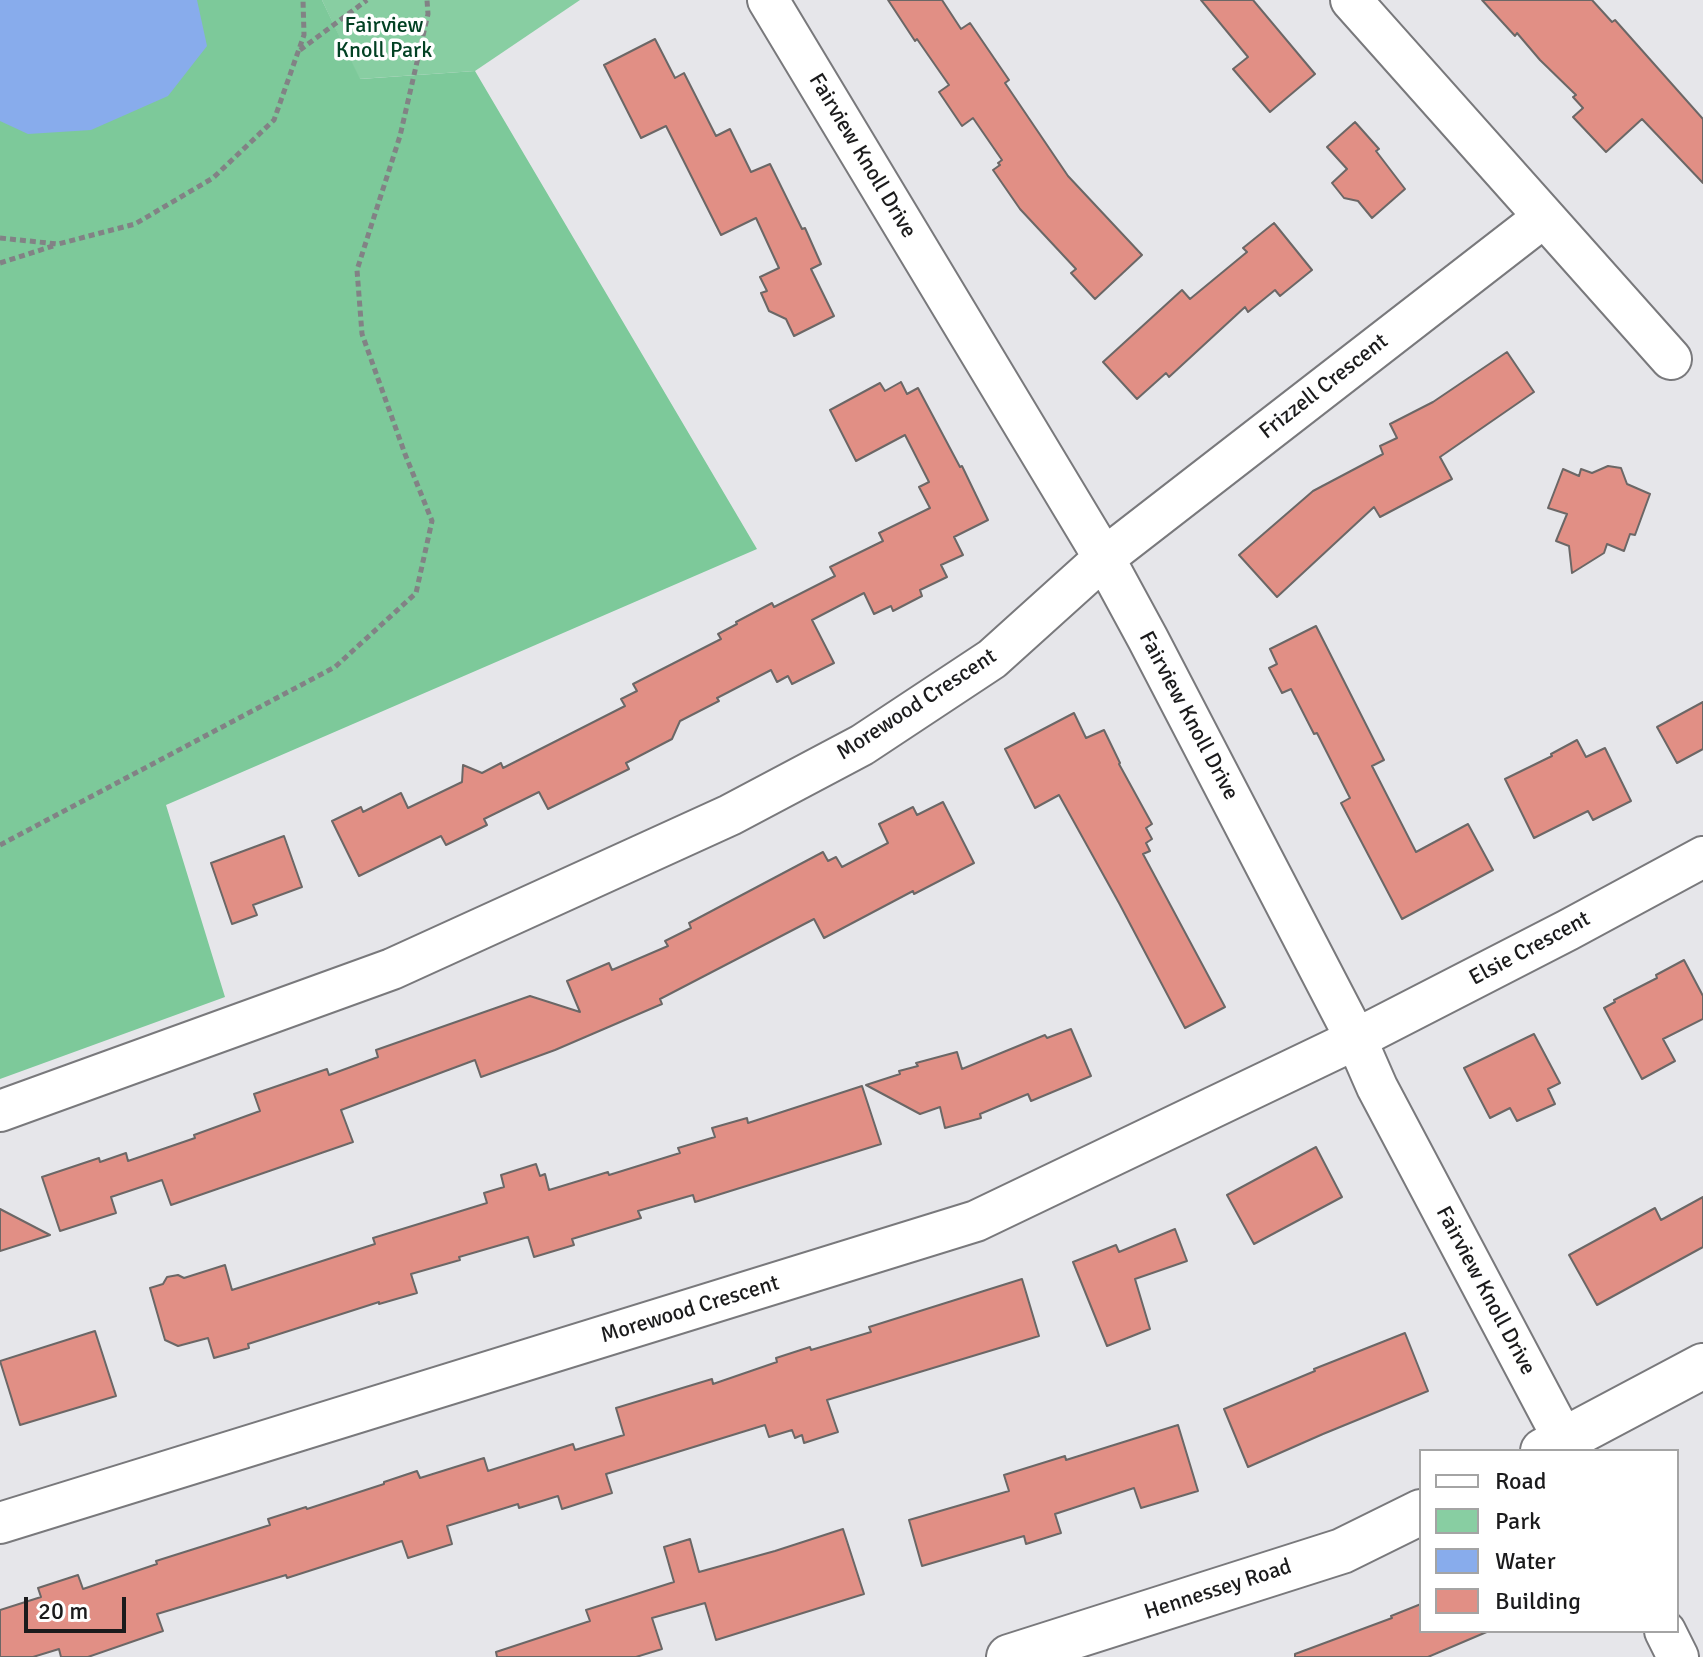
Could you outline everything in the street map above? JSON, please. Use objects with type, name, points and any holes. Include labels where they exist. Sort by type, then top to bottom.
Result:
[{"type":"street","name":"Fairview Knoll Drive","points":[[768,0],[1104,558],[1356,1039],[1377,1087],[1560,1447]]},
{"type":"street","points":[[1351,0],[1671,359]]},
{"type":"street","name":"Frizzell Crescent","points":[[1104,558],[1544,217]]},
{"type":"street","name":"Morewood Crescent","points":[[0,1111],[392,969],[730,815],[862,745],[992,659],[1104,558]]},
{"type":"street","name":"Elsie Crescent","points":[[1356,1039],[1703,857]]},
{"type":"street","name":"Morewood Crescent","points":[[0,1523],[976,1221],[1356,1039]]},
{"type":"street","points":[[1560,1447],[1703,1366]]},
{"type":"street","name":"Hennessey Road","points":[[1009,1657],[1342,1551],[1419,1513]]},
{"type":"street","points":[[1666,1633],[1678,1657]]},
{"type":"path","points":[[0,263],[135,224],[213,178],[274,120],[304,35],[303,0]]},
{"type":"path","points":[[298,52],[367,0]]},
{"type":"path","points":[[0,845],[335,667],[416,593],[432,521],[362,334],[357,270],[400,136],[428,14],[427,0]]},
{"type":"path","points":[[0,238],[58,244]]},
{"type":"green space","points":[[0,0],[322,0],[360,79],[475,71],[757,549],[166,805],[225,997],[0,1079]]},
{"type":"green space","name":"Fairview Knoll Park","points":[[322,0],[580,0],[475,71],[359,79]]},
{"type":"water","points":[[0,0],[197,0],[207,46],[168,96],[91,130],[28,134],[0,121]]},
{"type":"building","points":[[888,0],[942,0],[961,29],[970,23],[1009,80],[1005,83],[1068,176],[1142,255],[1095,299],[1071,273],[1076,269],[1020,209],[993,170],[1002,160],[973,118],[962,126],[939,92],[949,85]]},
{"type":"building","points":[[1201,0],[1253,0],[1315,74],[1270,112],[1233,69],[1248,57]]},
{"type":"building","points":[[1482,0],[1592,0],[1612,22],[1615,20],[1703,119],[1703,183],[1642,119],[1606,152],[1573,117],[1583,108],[1573,97],[1576,95]]},
{"type":"building","points":[[655,39],[675,78],[684,73],[716,136],[730,129],[751,172],[770,164],[821,264],[811,269],[834,316],[794,336],[786,319],[769,311],[761,293],[767,291],[760,277],[779,268],[756,218],[721,235],[666,126],[641,138],[604,65]]},
{"type":"building","points":[[1355,122],[1379,149],[1376,151],[1405,189],[1372,218],[1358,201],[1344,198],[1332,183],[1347,169],[1327,147]]},
{"type":"building","points":[[1274,223],[1312,270],[1280,296],[1275,290],[1248,312],[1245,307],[1169,377],[1166,373],[1137,399],[1103,362],[1182,290],[1190,299],[1247,252],[1243,248]]},
{"type":"building","points":[[1507,352],[1534,392],[1440,457],[1452,479],[1380,517],[1374,507],[1277,597],[1239,555],[1313,491],[1383,454],[1380,446],[1397,438],[1390,424],[1433,402]]},
{"type":"building","points":[[901,382],[907,394],[918,388],[988,520],[954,537],[963,555],[941,565],[947,577],[920,590],[922,596],[893,611],[891,606],[874,614],[864,593],[812,620],[834,663],[792,684],[788,676],[777,682],[771,670],[680,721],[672,739],[626,763],[629,769],[548,809],[539,792],[484,819],[487,825],[446,845],[441,836],[359,876],[332,821],[361,807],[363,812],[401,793],[408,808],[462,782],[463,765],[482,773],[501,763],[503,768],[625,706],[621,699],[637,691],[633,684],[721,639],[718,634],[736,622],[772,603],[774,607],[835,576],[830,567],[883,541],[879,533],[930,508],[919,487],[929,482],[905,435],[856,461],[830,410],[880,383],[885,391]]},
{"type":"building","points":[[1608,466],[1621,468],[1627,484],[1650,494],[1635,535],[1630,534],[1624,551],[1607,544],[1604,553],[1572,573],[1569,546],[1556,541],[1567,514],[1548,508],[1563,469],[1579,476],[1581,469],[1592,473]]},
{"type":"building","points":[[1316,626],[1384,760],[1372,766],[1416,852],[1468,824],[1493,870],[1402,919],[1341,803],[1350,798],[1317,733],[1314,734],[1291,689],[1282,693],[1269,668],[1277,664],[1270,649]]},
{"type":"building","points":[[1703,702],[1703,749],[1677,763],[1657,727]]},
{"type":"building","points":[[1074,713],[1086,738],[1104,730],[1152,824],[1146,828],[1152,839],[1146,843],[1150,851],[1143,854],[1225,1007],[1185,1028],[1059,795],[1035,808],[1005,749]]},
{"type":"building","points":[[1577,740],[1586,757],[1605,748],[1631,801],[1593,820],[1588,811],[1534,838],[1505,779]]},
{"type":"building","points":[[943,802],[974,863],[824,938],[814,919],[660,999],[662,1004],[555,1050],[481,1077],[475,1060],[341,1110],[353,1142],[171,1205],[162,1180],[111,1197],[116,1213],[60,1231],[42,1177],[99,1158],[100,1162],[126,1153],[128,1161],[195,1138],[194,1135],[260,1111],[254,1094],[327,1069],[329,1075],[378,1057],[376,1050],[530,996],[580,1012],[567,981],[609,963],[612,970],[668,946],[665,941],[691,928],[689,923],[823,852],[828,861],[836,857],[842,867],[888,843],[879,824],[913,807],[917,815]]},
{"type":"building","points":[[284,836],[302,887],[253,905],[257,915],[232,924],[211,863]]},
{"type":"building","points":[[1684,960],[1703,996],[1703,1019],[1663,1039],[1675,1061],[1642,1079],[1604,1008]]},
{"type":"building","points":[[1071,1029],[1091,1076],[1031,1101],[1028,1094],[980,1114],[981,1118],[945,1128],[940,1107],[920,1114],[866,1085],[900,1074],[899,1071],[918,1066],[916,1063],[957,1052],[962,1069],[1045,1035],[1047,1038]]},
{"type":"building","points":[[1534,1034],[1560,1083],[1548,1089],[1555,1104],[1517,1121],[1510,1108],[1490,1118],[1464,1068]]},
{"type":"building","points":[[862,1086],[881,1144],[695,1202],[693,1195],[638,1211],[641,1218],[572,1239],[574,1245],[534,1257],[528,1237],[459,1257],[460,1260],[411,1274],[417,1293],[379,1302],[214,1358],[208,1338],[178,1346],[165,1340],[150,1288],[163,1284],[167,1277],[178,1275],[184,1278],[225,1265],[232,1290],[375,1244],[373,1238],[487,1203],[484,1193],[504,1187],[501,1175],[536,1164],[540,1176],[545,1174],[549,1190],[680,1153],[678,1148],[715,1137],[712,1128],[747,1118],[748,1123]]},
{"type":"building","points":[[1316,1147],[1342,1197],[1254,1244],[1227,1195]]},
{"type":"building","points":[[1703,1197],[1703,1247],[1597,1305],[1569,1255],[1655,1208],[1661,1220]]},
{"type":"building","points":[[0,1209],[50,1235],[0,1251]]},
{"type":"building","points":[[1175,1229],[1187,1261],[1135,1279],[1150,1329],[1107,1346],[1073,1262],[1116,1245],[1119,1252]]},
{"type":"building","points":[[1022,1279],[1039,1336],[827,1400],[838,1432],[804,1443],[802,1435],[795,1438],[792,1430],[769,1437],[765,1425],[606,1474],[612,1493],[562,1509],[558,1496],[519,1508],[518,1504],[447,1526],[452,1544],[408,1558],[402,1541],[287,1578],[286,1575],[157,1614],[163,1631],[88,1657],[61,1657],[59,1649],[33,1657],[0,1657],[0,1610],[41,1597],[38,1588],[78,1575],[83,1589],[157,1564],[156,1561],[270,1525],[268,1519],[307,1509],[417,1471],[420,1478],[484,1458],[488,1471],[573,1444],[575,1450],[624,1435],[616,1408],[712,1379],[713,1384],[777,1362],[776,1358],[871,1332],[869,1327]]},
{"type":"building","points":[[95,1331],[116,1396],[20,1425],[0,1361]]},
{"type":"building","points":[[1405,1333],[1428,1391],[1248,1467],[1224,1409]]},
{"type":"building","points":[[1178,1425],[1198,1491],[1141,1508],[1134,1488],[1055,1514],[1061,1533],[1026,1544],[1024,1536],[922,1566],[909,1520],[1009,1491],[1004,1475],[1065,1456],[1066,1460]]},
{"type":"building","points":[[843,1529],[864,1594],[716,1640],[705,1603],[652,1618],[662,1649],[636,1657],[497,1657],[496,1652],[590,1621],[586,1610],[674,1582],[664,1547],[690,1539],[699,1572]]},
{"type":"building","points":[[1419,1605],[1419,1633],[1484,1633],[1428,1657],[1295,1657],[1295,1654]]}]
